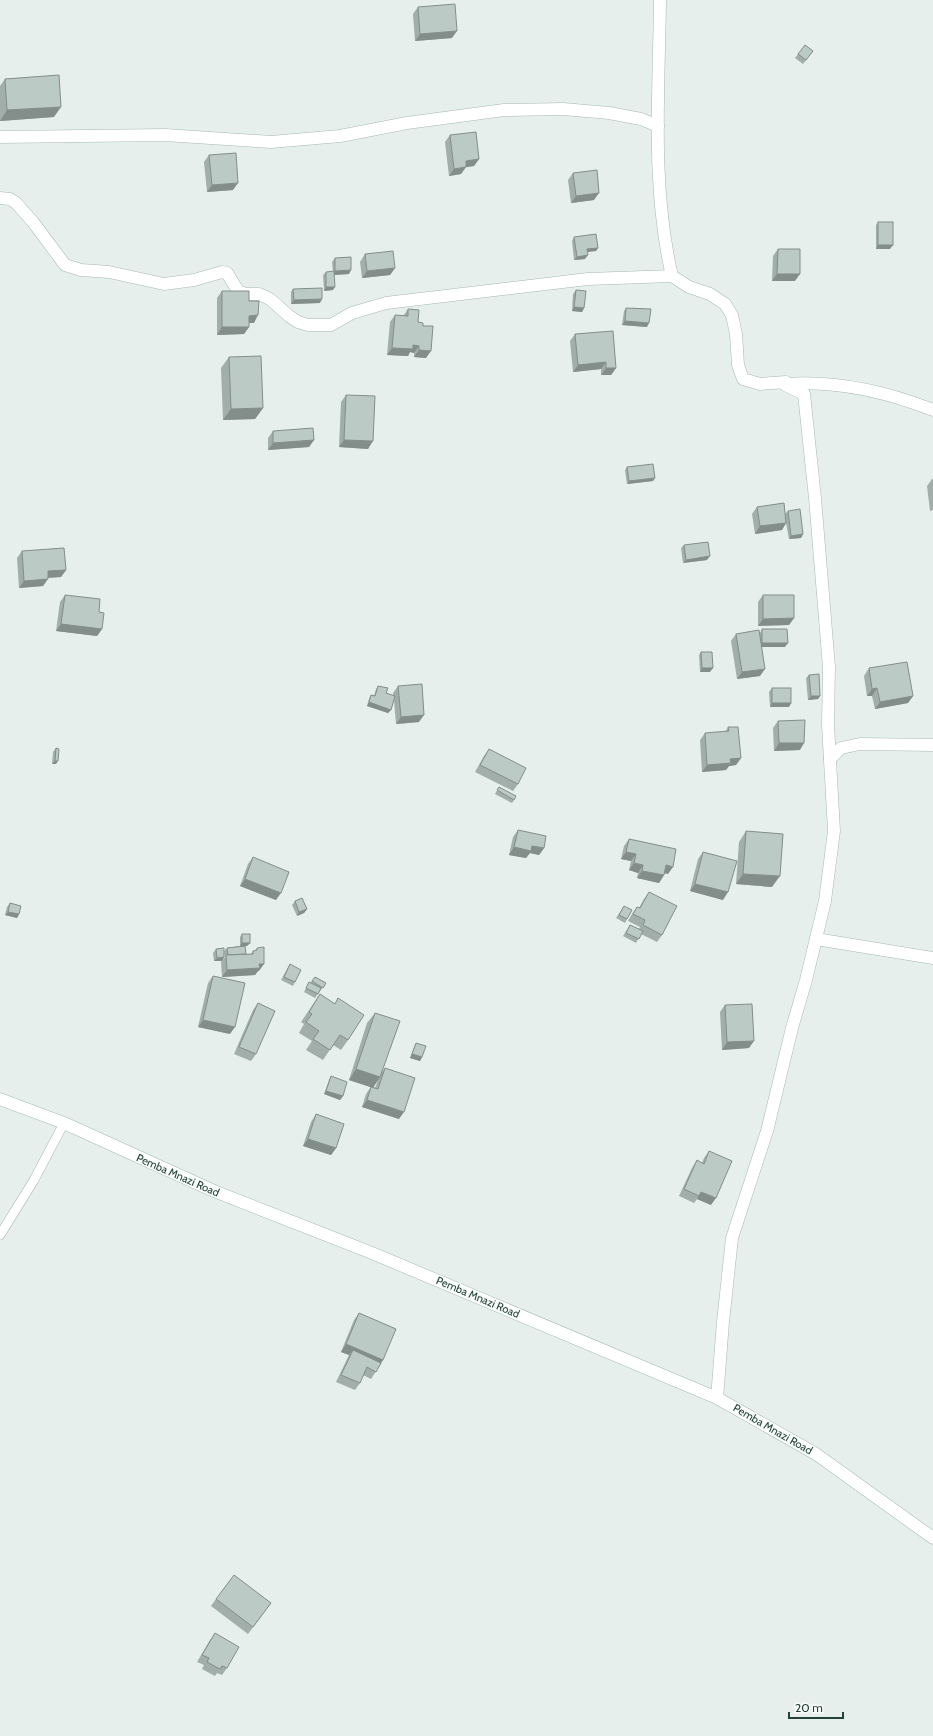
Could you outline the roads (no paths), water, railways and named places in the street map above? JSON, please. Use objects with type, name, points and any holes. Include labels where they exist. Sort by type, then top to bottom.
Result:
[{"type":"street","points":[[660,0],[658,126],[659,184],[665,246],[672,276]]},
{"type":"street","points":[[0,138],[165,135],[271,142],[340,136],[407,123],[504,110],[555,109],[609,113],[641,119],[658,126]]},
{"type":"street","points":[[0,198],[10,200],[16,204],[33,222],[66,265],[72,268],[109,272],[164,284],[194,280],[222,272],[228,273],[238,291],[246,294],[259,294],[270,299],[289,316],[298,322],[308,325],[331,325],[352,313],[386,303],[588,279],[672,276],[689,287],[710,294],[726,304],[732,315],[736,334],[738,365],[743,379],[760,384],[786,382],[785,384],[804,394],[815,498],[829,667],[828,725],[834,832],[825,901],[816,938],[767,1131],[732,1238],[717,1398]]},
{"type":"street","points":[[785,384],[824,383],[855,388],[915,403],[933,410]]},
{"type":"street","points":[[830,758],[841,748],[860,744],[933,745]]},
{"type":"street","points":[[816,938],[933,958]]},
{"type":"street","name":"Pemba Mnazi Road","points":[[0,1099],[64,1123],[214,1191],[372,1253],[717,1398],[816,1454],[933,1538]]},
{"type":"lane","points":[[0,1235],[34,1180],[64,1123]]}]
